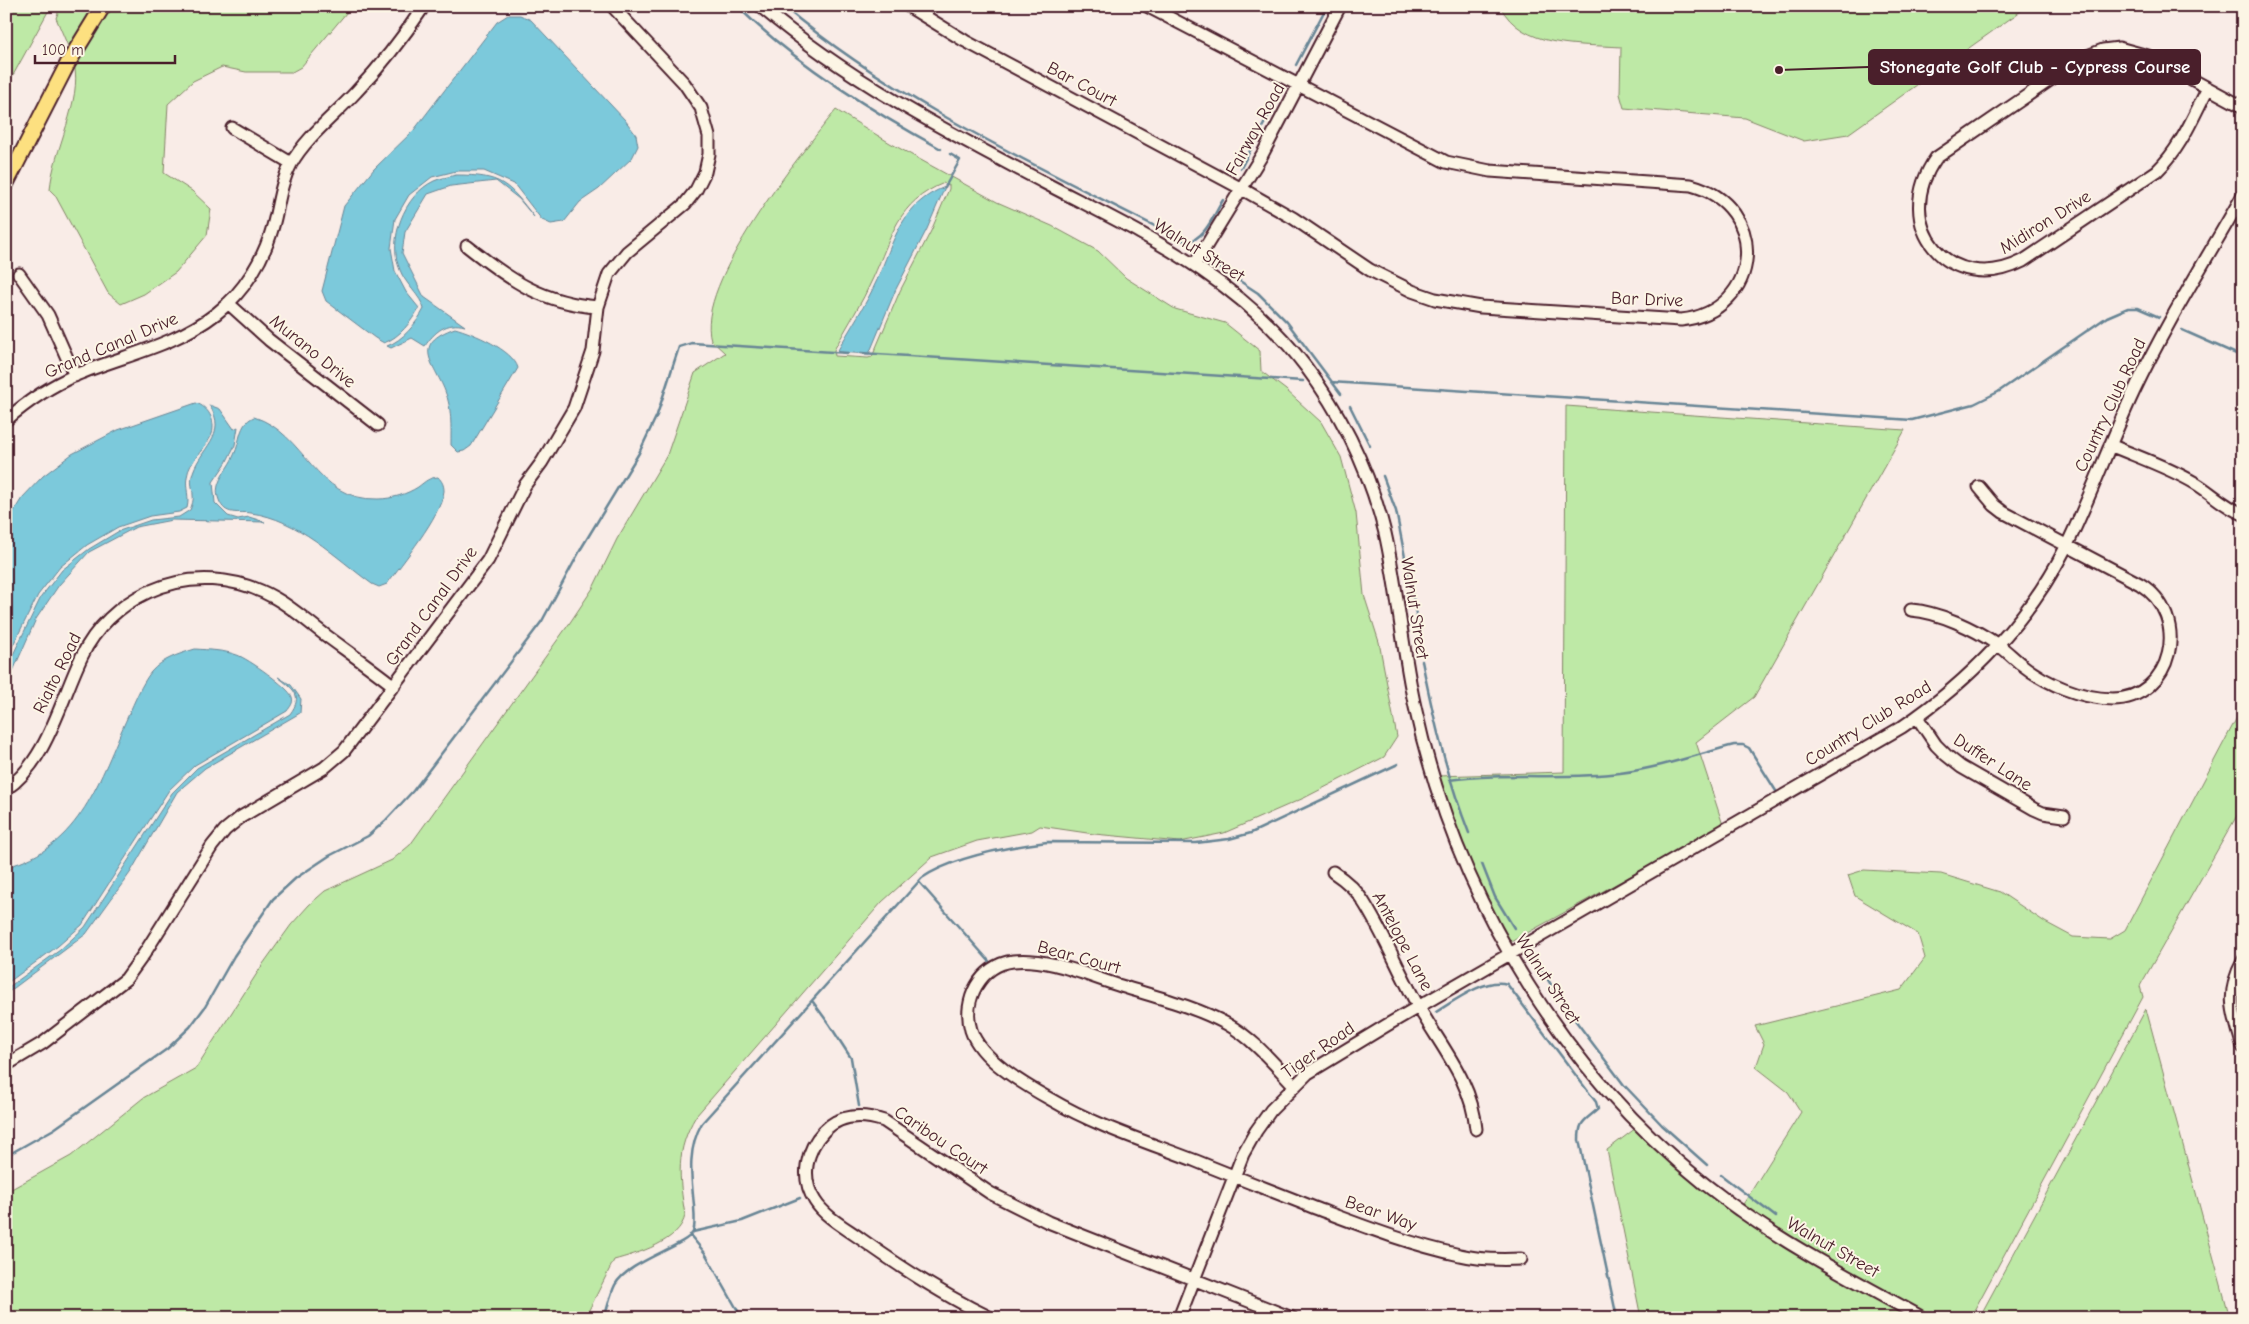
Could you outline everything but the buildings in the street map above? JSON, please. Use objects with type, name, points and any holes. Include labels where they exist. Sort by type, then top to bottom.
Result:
[{"type":"main road","points":[[6,184],[68,63],[103,6]]},
{"type":"street","name":"Grand Canal Drive","points":[[6,420],[38,396],[75,376],[167,343],[199,326],[228,303],[254,270],[264,251],[273,227],[279,192],[291,163],[374,72],[424,6]]},
{"type":"street","name":"Grand Canal Drive","points":[[6,1065],[60,1031],[126,979],[138,965],[212,846],[225,830],[241,817],[324,768],[352,743],[488,560],[512,508],[574,408],[593,351],[598,307],[605,283],[621,258],[685,204],[696,190],[705,172],[709,146],[705,117],[691,92],[612,6]]},
{"type":"street","name":"Walnut Street","points":[[760,6],[838,66],[904,109],[1195,264],[1243,300],[1270,325],[1295,353],[1331,404],[1360,460],[1376,502],[1386,537],[1413,701],[1430,770],[1454,838],[1472,881],[1509,954],[1554,1024],[1595,1076],[1634,1118],[1694,1175],[1747,1215],[1795,1247],[1923,1318]]},
{"type":"street","name":"Bar Court","points":[[908,6],[965,42],[1242,189]]},
{"type":"street","points":[[1147,6],[1299,85]]},
{"type":"street","name":"Fairway Road","points":[[1195,264],[1242,189],[1340,6]]},
{"type":"street","name":"Midiron Drive","points":[[2208,88],[2178,147],[2157,171],[2023,261],[2006,269],[1993,272],[1974,271],[1955,265],[1944,257],[1926,236],[1919,217],[1919,196],[1928,169],[1936,158],[2082,58],[2103,50],[2119,48],[2134,51],[2148,56],[2208,88],[2243,107]]},
{"type":"street","name":"Bar Drive","points":[[1242,189],[1293,218],[1391,282],[1458,304],[1561,313],[1681,320],[1706,314],[1720,306],[1732,294],[1740,280],[1745,268],[1747,250],[1742,227],[1735,214],[1724,202],[1705,190],[1691,185],[1490,171],[1460,166],[1434,157],[1299,85]]},
{"type":"street","points":[[232,128],[291,163]]},
{"type":"street","name":"Country Club Road","points":[[1509,954],[1761,810],[1917,717],[1959,684],[1998,644],[2029,607],[2066,547],[2110,445],[2164,333],[2243,195]]},
{"type":"street","points":[[467,246],[516,283],[540,294],[575,305],[598,307]]},
{"type":"street","points":[[19,274],[48,315],[75,376]]},
{"type":"street","name":"Murano Drive","points":[[228,303],[269,340],[378,425]]},
{"type":"street","points":[[2110,445],[2181,475],[2196,484],[2218,502],[2243,514]]},
{"type":"street","points":[[1911,610],[1934,613],[1946,617],[1998,644],[2043,680],[2090,696],[2112,699],[2129,696],[2144,688],[2162,669],[2168,654],[2171,631],[2168,616],[2157,597],[2140,584],[2066,547],[2003,512],[1994,505],[1979,487]]},
{"type":"street","name":"Rialto Road","points":[[6,789],[25,773],[36,758],[82,656],[97,632],[114,614],[130,602],[153,590],[174,583],[195,580],[217,580],[242,584],[264,592],[284,604],[394,686]]},
{"type":"street","name":"Duffer Lane","points":[[1917,717],[1936,745],[1961,767],[2044,814],[2064,816]]},
{"type":"street","name":"Antelope Lane","points":[[1333,872],[1346,881],[1363,901],[1418,1007],[1468,1090],[1475,1112],[1476,1129]]},
{"type":"street","name":"Tiger Road","points":[[1179,1318],[1234,1177],[1256,1131],[1271,1110],[1308,1073],[1509,954]]},
{"type":"street","name":"Bear Court","points":[[1234,1177],[1082,1115],[1023,1082],[988,1056],[977,1044],[969,1023],[970,1000],[979,981],[1000,964],[1013,961],[1029,961],[1048,964],[1198,1010],[1218,1019],[1256,1044],[1294,1085]]},
{"type":"street","points":[[2243,961],[2232,987],[2231,1000],[2234,1020],[2243,1047]]},
{"type":"street","name":"Caribou Court","points":[[992,1318],[937,1290],[904,1269],[820,1207],[809,1189],[806,1168],[815,1142],[827,1128],[838,1121],[856,1116],[884,1121],[967,1178],[1020,1209],[1048,1222],[1292,1318]]},
{"type":"street","name":"Bear Way","points":[[1234,1177],[1376,1232],[1422,1246],[1468,1257],[1499,1260],[1521,1259]]},
{"type":"green space","points":[[6,6],[51,6],[6,88]]},
{"type":"green space","points":[[57,6],[97,6],[70,51],[56,18],[58,13]]},
{"type":"green space","points":[[109,6],[352,6],[301,67],[292,72],[246,72],[222,67],[193,81],[168,104],[164,173],[192,191],[211,209],[207,235],[176,272],[144,294],[121,304],[108,293],[55,195],[50,190],[56,158],[71,109],[76,78],[74,64]]},
{"type":"green space","points":[[1500,6],[2028,6],[1848,134],[1804,141],[1745,118],[1624,108],[1620,94],[1621,47],[1553,42],[1537,37],[1522,30],[1510,20]]},
{"type":"green space","points":[[836,110],[890,143],[997,202],[1052,226],[1098,251],[1126,278],[1175,309],[1225,323],[1260,351],[1261,371],[1286,390],[1321,422],[1341,457],[1356,513],[1364,595],[1379,642],[1397,737],[1384,757],[1304,798],[1224,833],[1180,842],[1094,834],[1040,826],[1032,831],[977,841],[932,857],[882,902],[696,1116],[685,1141],[680,1164],[685,1215],[682,1224],[667,1239],[656,1245],[614,1260],[585,1318],[6,1318],[6,1192],[71,1156],[143,1098],[196,1068],[263,964],[291,925],[309,905],[325,891],[392,860],[410,845],[593,588],[617,539],[667,455],[695,373],[725,353],[711,340],[710,316],[718,287],[734,254],[754,220],[777,187]],"holes":[[[944,183],[949,185],[931,231],[900,291],[872,357],[835,356],[834,350],[869,287],[891,234],[898,222],[906,210],[928,191]]]},
{"type":"green space","points":[[1566,406],[1905,430],[1754,697],[1696,742],[1723,825],[1509,943],[1462,845],[1438,776],[1564,772]]},
{"type":"green space","points":[[2243,706],[2243,805],[2140,986],[2143,997],[1970,1318],[1934,1318],[1798,1242],[1742,1206],[1801,1112],[1788,1092],[1756,1067],[1764,1044],[1755,1026],[1901,990],[1925,958],[1918,934],[1855,896],[1848,875],[1864,870],[1941,874],[2000,892],[2045,922],[2073,937],[2110,939],[2125,930]]},
{"type":"green space","points":[[2146,1009],[2230,1318],[1979,1318]]},
{"type":"green space","points":[[1636,1128],[1660,1152],[1735,1216],[1737,1215],[1793,1252],[1911,1318],[1641,1318],[1607,1150]]},
{"type":"water","points":[[508,15],[520,15],[531,20],[625,120],[636,135],[638,146],[632,158],[599,189],[580,202],[564,222],[551,224],[542,220],[514,184],[484,171],[456,171],[432,177],[409,195],[395,219],[391,248],[395,271],[406,292],[419,308],[412,319],[395,337],[384,343],[326,301],[322,291],[344,206],[374,169],[414,130],[497,22]]},
{"type":"water","points":[[456,175],[484,177],[494,179],[502,183],[517,196],[534,217],[519,199],[496,181],[451,186],[428,194],[405,232],[402,253],[424,297],[465,326],[447,326],[437,332],[425,346],[412,338],[391,348],[387,346],[398,340],[408,331],[424,309],[420,299],[402,275],[396,258],[397,232],[401,220],[407,207],[423,188],[436,180]]},
{"type":"water","points":[[945,187],[927,229],[896,289],[869,354],[837,352],[873,289],[901,225],[918,203],[930,194]]},
{"type":"water","points":[[455,328],[482,338],[501,349],[515,361],[518,368],[471,446],[464,451],[458,452],[451,445],[451,418],[447,397],[429,355],[429,348],[433,341],[441,334]]},
{"type":"water","points":[[196,403],[210,415],[213,429],[212,434],[188,471],[187,508],[179,512],[150,516],[118,527],[87,545],[60,567],[38,595],[6,659],[6,524],[22,498],[43,476],[72,454],[118,430]]},
{"type":"water","points":[[209,405],[220,409],[234,429],[238,427],[235,445],[213,482],[215,503],[228,516],[238,519],[249,517],[265,522],[172,520],[136,527],[89,552],[59,585],[36,619],[6,687],[7,667],[41,597],[62,570],[89,549],[119,531],[151,520],[179,517],[190,510],[193,499],[191,483],[195,466],[211,442],[216,425],[215,416]]},
{"type":"water","points":[[254,417],[272,425],[286,437],[324,478],[339,489],[356,497],[378,499],[399,496],[432,478],[438,477],[441,480],[444,491],[436,513],[429,526],[387,584],[379,587],[372,584],[330,551],[285,523],[251,513],[233,512],[225,509],[217,494],[219,482],[234,455],[242,428]]},
{"type":"water","points":[[195,649],[226,652],[250,662],[284,687],[292,697],[291,705],[287,711],[195,765],[169,790],[82,925],[58,946],[6,984],[6,867],[32,858],[53,844],[70,827],[85,808],[97,786],[147,677],[155,667],[166,660]]},
{"type":"water","points":[[278,677],[291,685],[301,699],[300,713],[205,768],[177,792],[130,873],[86,934],[6,994],[6,989],[60,950],[85,927],[172,793],[197,768],[290,714],[296,702],[295,693]]},
{"type":"waterway","points":[[737,6],[759,27],[808,66],[888,119],[941,149]]},
{"type":"waterway","points":[[783,6],[877,76],[927,106],[1030,163],[1186,242],[1199,237],[1204,232],[1223,200]]},
{"type":"waterway","points":[[1296,65],[1327,6]]},
{"type":"waterway","points":[[1241,168],[1278,97]]},
{"type":"waterway","points":[[945,187],[960,160],[950,154]]},
{"type":"waterway","points":[[1217,266],[1258,293],[1287,322],[1341,394]]},
{"type":"waterway","points":[[1331,382],[1912,420],[1974,404],[1998,392],[2107,317],[2128,308],[2138,308],[2159,317]]},
{"type":"waterway","points":[[2182,330],[2243,357]]},
{"type":"waterway","points":[[6,1156],[54,1129],[167,1049],[190,1027],[205,1007],[234,956],[273,899],[296,878],[329,856],[368,836],[413,791],[542,621],[582,547],[639,453],[657,415],[679,347],[692,343],[848,353]]},
{"type":"waterway","points":[[861,353],[1303,381]]},
{"type":"waterway","points":[[1350,406],[1370,446]]},
{"type":"waterway","points":[[1383,476],[1396,511],[1419,629]]},
{"type":"waterway","points":[[1422,661],[1442,748],[1454,791],[1469,833]]},
{"type":"waterway","points":[[1449,780],[1620,773],[1663,765],[1734,745],[1743,745],[1749,748],[1776,791]]},
{"type":"waterway","points":[[604,1318],[613,1289],[622,1276],[644,1261],[680,1243],[693,1232],[695,1218],[691,1163],[694,1143],[702,1123],[922,878],[935,870],[966,858],[1047,842],[1196,843],[1229,839],[1251,833],[1398,764]]},
{"type":"waterway","points":[[1482,864],[1495,897],[1514,928]]},
{"type":"waterway","points":[[919,882],[989,961]]},
{"type":"waterway","points":[[1538,964],[1555,991]]},
{"type":"waterway","points":[[1436,1012],[1461,996],[1480,987],[1490,984],[1507,984],[1596,1102],[1598,1109],[1586,1119],[1580,1128],[1579,1140],[1617,1318]]},
{"type":"waterway","points":[[813,1002],[851,1058],[859,1106]]},
{"type":"waterway","points":[[1563,1004],[1624,1085],[1662,1125],[1707,1165]]},
{"type":"waterway","points":[[1721,1175],[1776,1217]]},
{"type":"waterway","points":[[693,1232],[742,1221],[800,1198]]},
{"type":"waterway","points":[[690,1235],[705,1253],[742,1318]]},
{"type":"place","name":"Stonegate Golf Club - Cypress Course","points":[[1779,70]]}]
